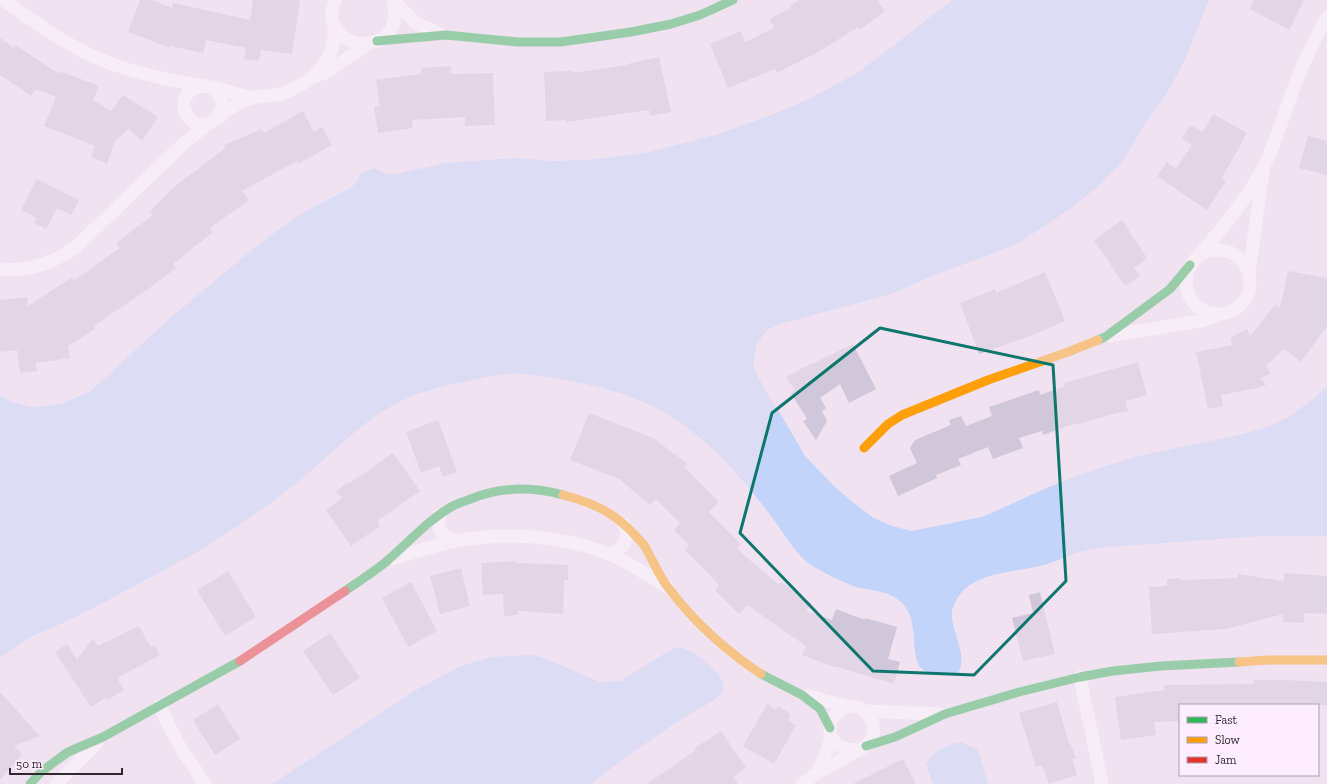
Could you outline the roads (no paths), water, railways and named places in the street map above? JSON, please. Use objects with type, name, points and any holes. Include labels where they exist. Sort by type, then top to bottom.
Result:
[{"type":"street","points":[[4,0],[54,36],[88,54],[119,66],[168,80],[207,86],[253,98]]},
{"type":"street","points":[[0,269],[22,269],[44,265],[61,257],[76,247],[184,143],[229,108],[253,98],[279,94],[301,86],[319,70],[328,57],[333,43],[334,25],[332,6],[334,0]]},
{"type":"street","points":[[310,78],[327,72],[372,42],[385,36],[391,28],[394,19],[395,10],[393,0]]},
{"type":"street","points":[[393,0],[416,23],[446,36]]},
{"type":"street","points":[[334,25],[348,40],[358,44],[446,36],[518,42],[560,42],[631,32],[670,24],[700,15],[733,0]]},
{"type":"street","points":[[1105,337],[1170,289],[1228,222],[1247,196],[1264,166],[1274,144],[1300,72],[1327,17]]},
{"type":"street","points":[[168,80],[179,96],[187,115],[197,123],[212,121],[222,107],[222,101],[220,95],[215,90],[207,86],[197,86],[187,94],[184,106],[187,115],[189,123],[184,143]]},
{"type":"street","points":[[864,448],[888,424],[902,415],[988,380],[1068,352],[1105,337],[1200,321],[1234,310],[1242,303],[1248,294],[1250,283],[1249,273],[1264,166]]},
{"type":"street","points":[[1224,314],[1213,314],[1203,311],[1194,305],[1188,296],[1185,286],[1186,275],[1193,261],[1206,251],[1216,249],[1227,251],[1237,255],[1244,263],[1249,273]]},
{"type":"street","points":[[30,784],[42,771],[68,752],[103,737],[239,661],[329,602],[387,561],[418,532],[451,507],[482,494],[510,489],[524,488],[546,490],[576,498],[604,510],[624,524],[643,544],[668,588],[686,610],[711,636],[738,659],[764,676],[802,695],[820,709],[835,743],[847,750],[854,751],[863,747],[878,744],[945,714],[1019,692],[1080,677],[1113,671],[1161,666],[1267,660],[1327,660]]},
{"type":"street","points":[[440,515],[438,523],[439,528],[444,535],[456,541]]},
{"type":"street","points":[[610,554],[619,550],[627,538],[624,524]]},
{"type":"street","points":[[387,561],[424,549],[456,541],[491,536],[524,536],[556,539],[584,545],[610,554],[668,588]]},
{"type":"street","points":[[1080,677],[1102,784]]},
{"type":"street","points":[[802,695],[865,711],[945,714]]},
{"type":"street","points":[[159,706],[179,745],[206,784]]},
{"type":"street","points":[[817,773],[825,756],[831,732],[831,722],[838,711],[850,707]]},
{"type":"street","points":[[802,784],[817,773],[863,747],[873,734],[874,728],[873,721],[865,711]]},
{"type":"street","points":[[56,784],[103,737]]},
{"type":"water","points":[[952,0],[1209,0],[1183,64],[1163,99],[1140,131],[1124,160],[1096,188],[1070,209],[1017,244],[925,279],[891,294],[780,324],[767,330],[757,343],[753,363],[757,375],[768,395],[805,456],[833,485],[874,518],[892,526],[912,531],[982,517],[1049,487],[1093,470],[1139,456],[1243,434],[1270,426],[1290,416],[1316,397],[1327,386],[1327,536],[1260,536],[1108,547],[1081,551],[1044,565],[1007,572],[982,579],[971,585],[962,593],[952,609],[952,619],[961,659],[961,666],[958,673],[937,675],[925,671],[918,663],[915,652],[913,625],[909,612],[900,601],[895,597],[879,591],[851,585],[808,563],[797,552],[768,512],[733,470],[706,443],[677,421],[650,405],[600,387],[574,381],[540,376],[507,374],[438,388],[418,394],[390,407],[377,415],[340,444],[306,475],[258,512],[191,556],[67,621],[29,638],[0,658],[0,396],[14,403],[31,407],[64,403],[91,391],[169,319],[259,244],[302,213],[349,189],[361,174],[368,170],[375,168],[385,173],[396,174],[445,163],[517,158],[551,161],[587,160],[646,153],[718,134],[769,116],[811,98],[857,73]]},
{"type":"water","points":[[679,647],[692,652],[705,661],[716,672],[724,684],[722,693],[714,700],[674,724],[626,757],[591,784],[272,784],[416,690],[459,667],[492,657],[531,655],[546,659],[600,682],[620,681],[672,649]]},
{"type":"water","points":[[962,742],[978,750],[988,784],[933,784],[926,764],[929,759],[941,749]]}]
